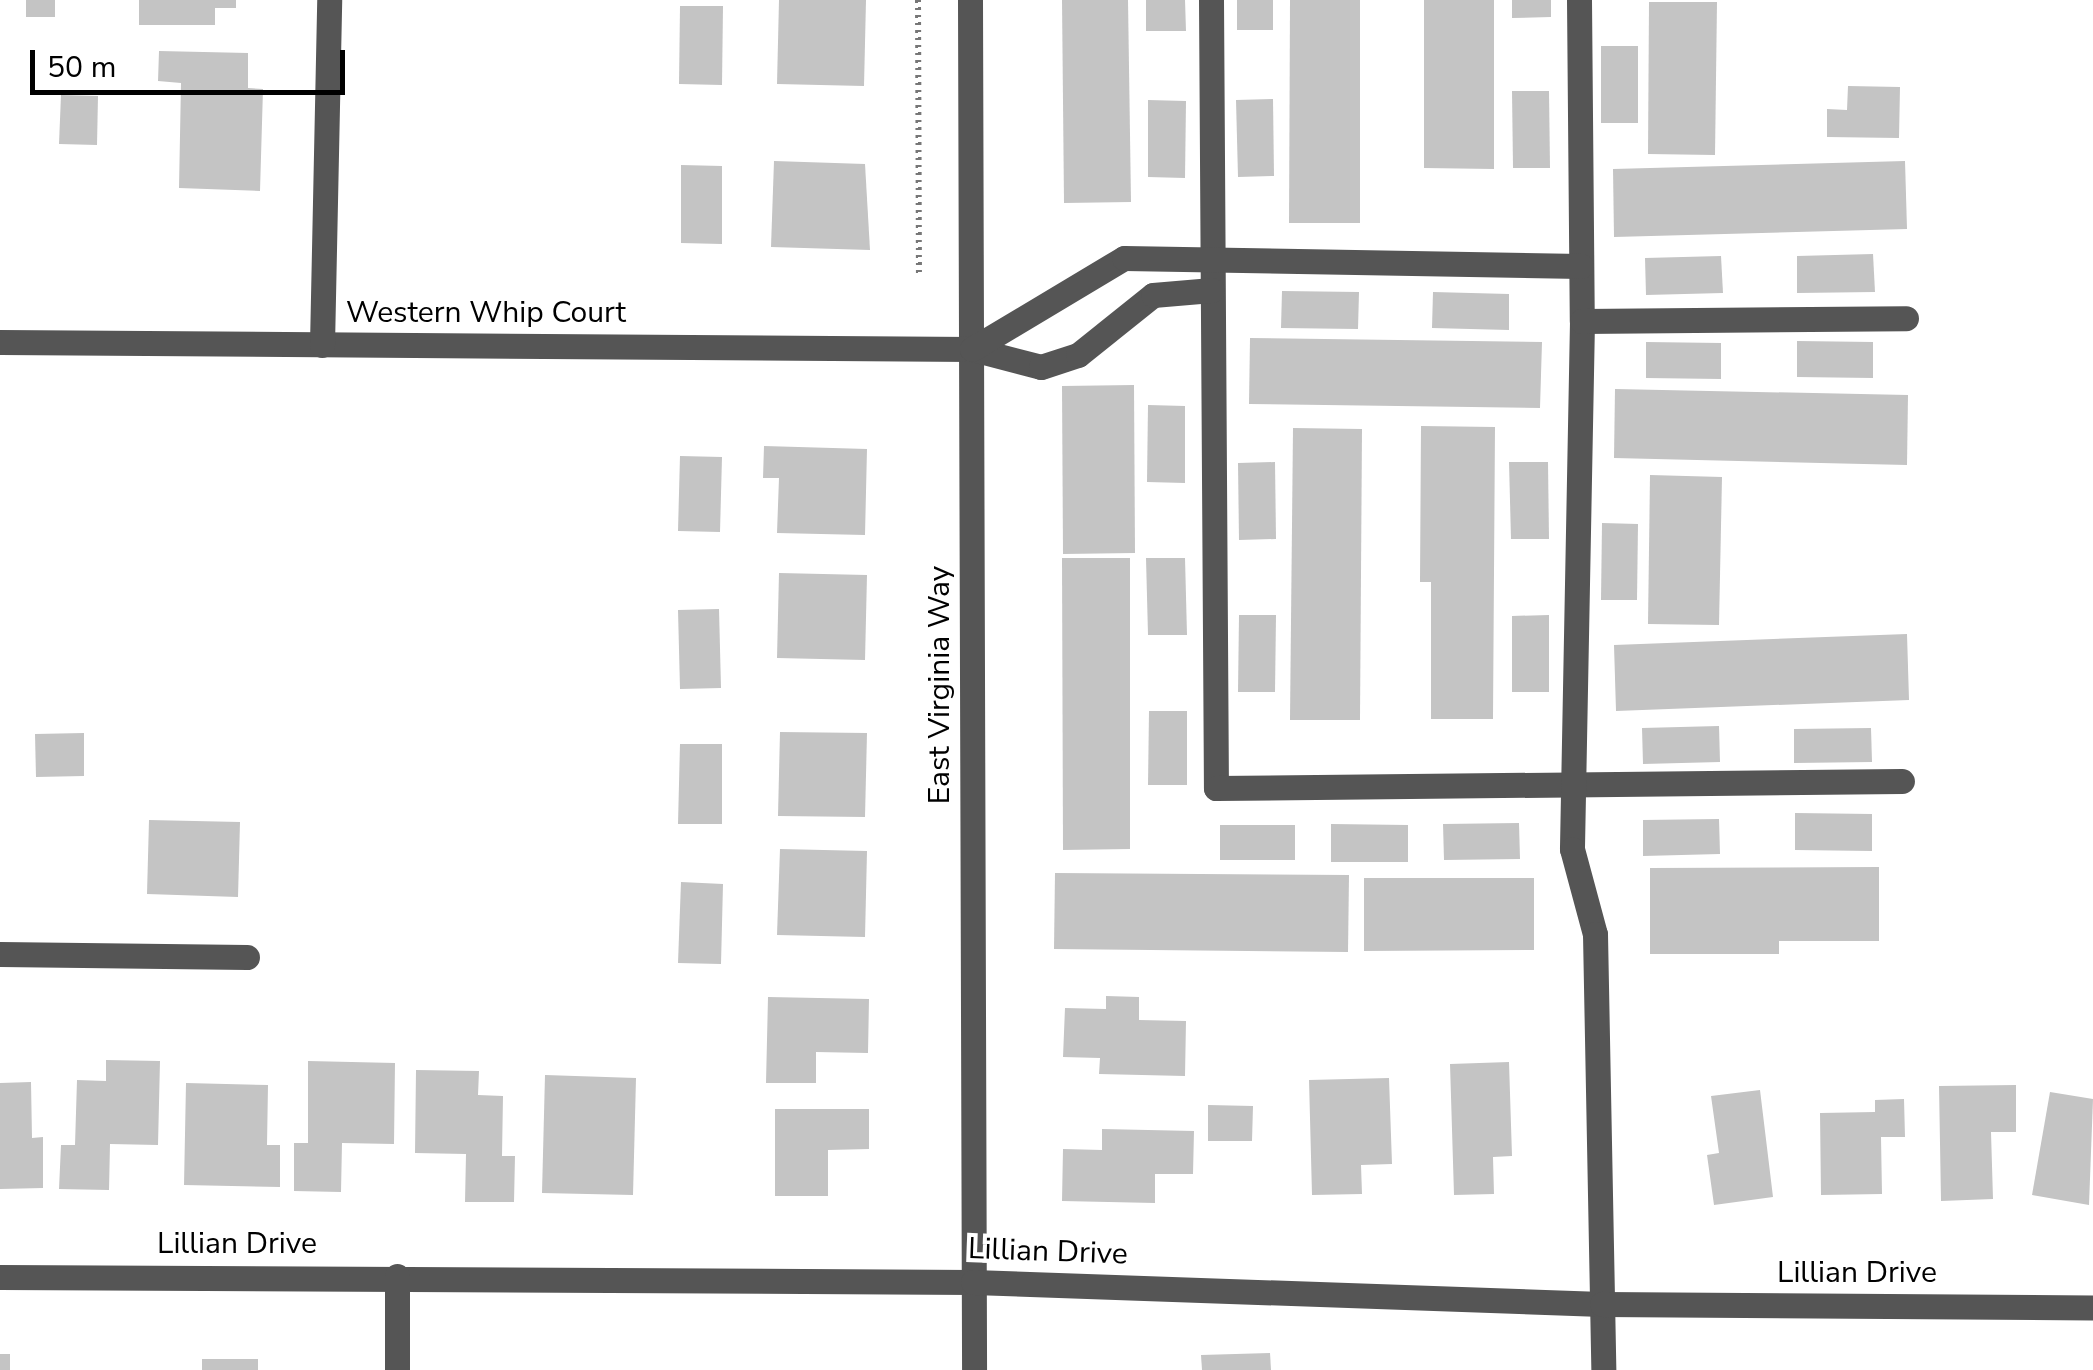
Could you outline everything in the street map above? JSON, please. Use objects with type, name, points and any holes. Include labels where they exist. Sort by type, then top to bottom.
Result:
[{"type":"street","points":[[322,344],[329,0]]},
{"type":"street","name":"East Virginia Way","points":[[970,0],[974,1370]]},
{"type":"street","points":[[1211,0],[1216,788],[1572,788],[1902,781]]},
{"type":"street","points":[[1579,0],[1582,321],[1572,849],[1594,934],[1603,1370]]},
{"type":"street","points":[[972,349],[1124,258],[1580,266]]},
{"type":"street","name":"Western Whip Court","points":[[0,342],[972,349],[1041,367],[1078,355],[1152,294],[1212,290]]},
{"type":"street","points":[[1582,321],[1906,318]]},
{"type":"street","points":[[0,954],[247,957]]},
{"type":"street","points":[[397,1370],[398,1276]]},
{"type":"street","name":"Lillian Drive","points":[[0,1277],[398,1276],[973,1282],[1602,1304],[2093,1308]]},
{"type":"path","points":[[918,0],[919,276]]},
{"type":"building","points":[[26,0],[55,0],[55,17],[26,17]]},
{"type":"building","points":[[139,0],[236,0],[236,8],[215,8],[215,25],[139,25]]},
{"type":"building","points":[[779,0],[866,0],[864,86],[777,84]]},
{"type":"building","points":[[1062,0],[1128,0],[1131,202],[1064,203]]},
{"type":"building","points":[[1146,0],[1185,0],[1186,31],[1146,31]]},
{"type":"building","points":[[1237,0],[1273,0],[1273,30],[1237,30]]},
{"type":"building","points":[[1290,0],[1360,0],[1360,223],[1289,223]]},
{"type":"building","points":[[1424,0],[1494,0],[1494,169],[1424,168]]},
{"type":"building","points":[[1512,0],[1551,0],[1551,17],[1512,18]]},
{"type":"building","points":[[1649,2],[1717,2],[1715,155],[1648,154]]},
{"type":"building","points":[[680,6],[723,6],[722,85],[679,84]]},
{"type":"building","points":[[1601,46],[1638,46],[1638,123],[1601,123]]},
{"type":"building","points":[[159,51],[248,53],[248,88],[263,89],[260,191],[179,188],[181,83],[158,81]]},
{"type":"building","points":[[1848,86],[1900,87],[1899,138],[1827,137],[1827,109],[1847,110]]},
{"type":"building","points":[[1512,91],[1549,91],[1550,168],[1513,168]]},
{"type":"building","points":[[61,95],[98,96],[97,145],[59,144]]},
{"type":"building","points":[[1273,99],[1274,176],[1238,177],[1236,100]]},
{"type":"building","points":[[1148,100],[1186,101],[1185,178],[1148,177]]},
{"type":"building","points":[[774,161],[865,164],[870,250],[771,247]]},
{"type":"building","points":[[1905,161],[1907,229],[1614,237],[1613,169]]},
{"type":"building","points":[[681,165],[722,166],[722,244],[681,243]]},
{"type":"building","points":[[1873,254],[1875,292],[1797,293],[1797,256]]},
{"type":"building","points":[[1721,256],[1723,293],[1646,295],[1645,258]]},
{"type":"building","points":[[1282,291],[1359,292],[1358,329],[1281,328]]},
{"type":"building","points":[[1433,292],[1509,294],[1509,330],[1432,328]]},
{"type":"building","points":[[1250,338],[1542,342],[1540,408],[1249,404]]},
{"type":"building","points":[[1797,341],[1873,342],[1873,378],[1797,377]]},
{"type":"building","points":[[1646,342],[1721,343],[1721,379],[1646,378]]},
{"type":"building","points":[[1134,385],[1135,553],[1063,554],[1062,386]]},
{"type":"building","points":[[1615,389],[1908,395],[1907,465],[1614,458]]},
{"type":"building","points":[[1148,405],[1185,406],[1185,483],[1147,482]]},
{"type":"building","points":[[1421,426],[1495,427],[1493,719],[1431,719],[1431,582],[1420,582]]},
{"type":"building","points":[[1293,428],[1362,429],[1360,720],[1290,720]]},
{"type":"building","points":[[764,446],[867,449],[865,535],[777,533],[779,478],[763,478]]},
{"type":"building","points":[[680,456],[722,457],[720,532],[678,531]]},
{"type":"building","points":[[1275,462],[1276,539],[1239,540],[1238,463]]},
{"type":"building","points":[[1509,462],[1548,462],[1549,539],[1511,539]]},
{"type":"building","points":[[1650,475],[1722,477],[1719,625],[1648,624]]},
{"type":"building","points":[[1602,523],[1638,524],[1637,600],[1601,600]]},
{"type":"building","points":[[1062,558],[1130,558],[1130,849],[1063,850]]},
{"type":"building","points":[[1146,558],[1185,558],[1187,635],[1148,635]]},
{"type":"building","points":[[779,573],[867,575],[865,660],[777,658]]},
{"type":"building","points":[[719,609],[721,688],[680,689],[678,610]]},
{"type":"building","points":[[1239,615],[1276,615],[1275,692],[1238,692]]},
{"type":"building","points":[[1549,615],[1549,692],[1512,692],[1512,616]]},
{"type":"building","points":[[1907,634],[1909,700],[1616,711],[1614,645]]},
{"type":"building","points":[[1149,711],[1187,711],[1187,785],[1148,785]]},
{"type":"building","points":[[1719,726],[1720,762],[1643,764],[1642,728]]},
{"type":"building","points":[[1871,728],[1872,762],[1794,763],[1794,729]]},
{"type":"building","points":[[780,732],[867,733],[865,817],[778,816]]},
{"type":"building","points":[[84,733],[84,776],[36,777],[35,734]]},
{"type":"building","points":[[680,744],[722,744],[722,824],[678,824]]},
{"type":"building","points":[[1795,813],[1872,814],[1872,851],[1795,850]]},
{"type":"building","points":[[1719,819],[1720,854],[1643,856],[1643,820]]},
{"type":"building","points":[[149,820],[240,822],[238,897],[147,894]]},
{"type":"building","points":[[1519,823],[1520,859],[1444,860],[1443,824]]},
{"type":"building","points":[[1331,824],[1408,825],[1408,862],[1331,862]]},
{"type":"building","points":[[1220,825],[1295,825],[1295,860],[1220,860]]},
{"type":"building","points":[[780,849],[867,851],[865,937],[777,935]]},
{"type":"building","points":[[1879,867],[1879,941],[1779,941],[1779,954],[1650,954],[1650,868]]},
{"type":"building","points":[[1055,873],[1349,875],[1348,952],[1054,949]]},
{"type":"building","points":[[1364,878],[1534,878],[1534,950],[1364,951]]},
{"type":"building","points":[[681,882],[723,884],[721,964],[678,963]]},
{"type":"building","points":[[1106,996],[1139,997],[1139,1020],[1186,1021],[1185,1076],[1099,1074],[1100,1058],[1063,1057],[1065,1008],[1106,1009]]},
{"type":"building","points":[[768,997],[869,999],[868,1053],[816,1052],[816,1083],[766,1083]]},
{"type":"building","points":[[106,1060],[160,1061],[158,1145],[110,1144],[109,1190],[59,1189],[61,1145],[75,1145],[77,1080],[106,1081]]},
{"type":"building","points":[[308,1061],[395,1063],[394,1144],[342,1143],[341,1192],[294,1191],[294,1143],[308,1143]]},
{"type":"building","points":[[1509,1062],[1512,1156],[1493,1157],[1494,1194],[1454,1195],[1450,1064]]},
{"type":"building","points":[[416,1070],[479,1071],[478,1095],[503,1096],[502,1156],[515,1156],[514,1202],[465,1202],[466,1154],[415,1153]]},
{"type":"building","points":[[545,1075],[636,1078],[633,1195],[542,1193]]},
{"type":"building","points":[[1389,1078],[1392,1164],[1361,1165],[1362,1194],[1312,1195],[1309,1080]]},
{"type":"building","points":[[31,1082],[32,1138],[43,1137],[43,1188],[0,1189],[0,1083]]},
{"type":"building","points":[[186,1083],[268,1085],[267,1145],[280,1145],[280,1187],[184,1185]]},
{"type":"building","points":[[2016,1085],[2016,1132],[1991,1132],[1993,1199],[1941,1201],[1939,1086]]},
{"type":"building","points":[[1760,1090],[1773,1197],[1714,1205],[1707,1155],[1719,1153],[1711,1096]]},
{"type":"building","points":[[2050,1092],[2093,1099],[2089,1205],[2032,1195]]},
{"type":"building","points":[[1904,1099],[1905,1137],[1881,1137],[1882,1194],[1821,1195],[1820,1113],[1875,1112],[1875,1100]]},
{"type":"building","points":[[1208,1105],[1253,1106],[1252,1141],[1208,1141]]},
{"type":"building","points":[[775,1109],[869,1109],[869,1149],[828,1150],[828,1196],[775,1196]]},
{"type":"building","points":[[1102,1129],[1194,1131],[1193,1174],[1155,1174],[1155,1203],[1062,1201],[1063,1149],[1102,1150]]},
{"type":"building","points":[[1270,1353],[1271,1370],[1202,1370],[1201,1355]]},
{"type":"building","points":[[0,1354],[10,1354],[10,1370],[0,1370]]},
{"type":"building","points":[[202,1359],[258,1359],[258,1370],[202,1370]]}]
